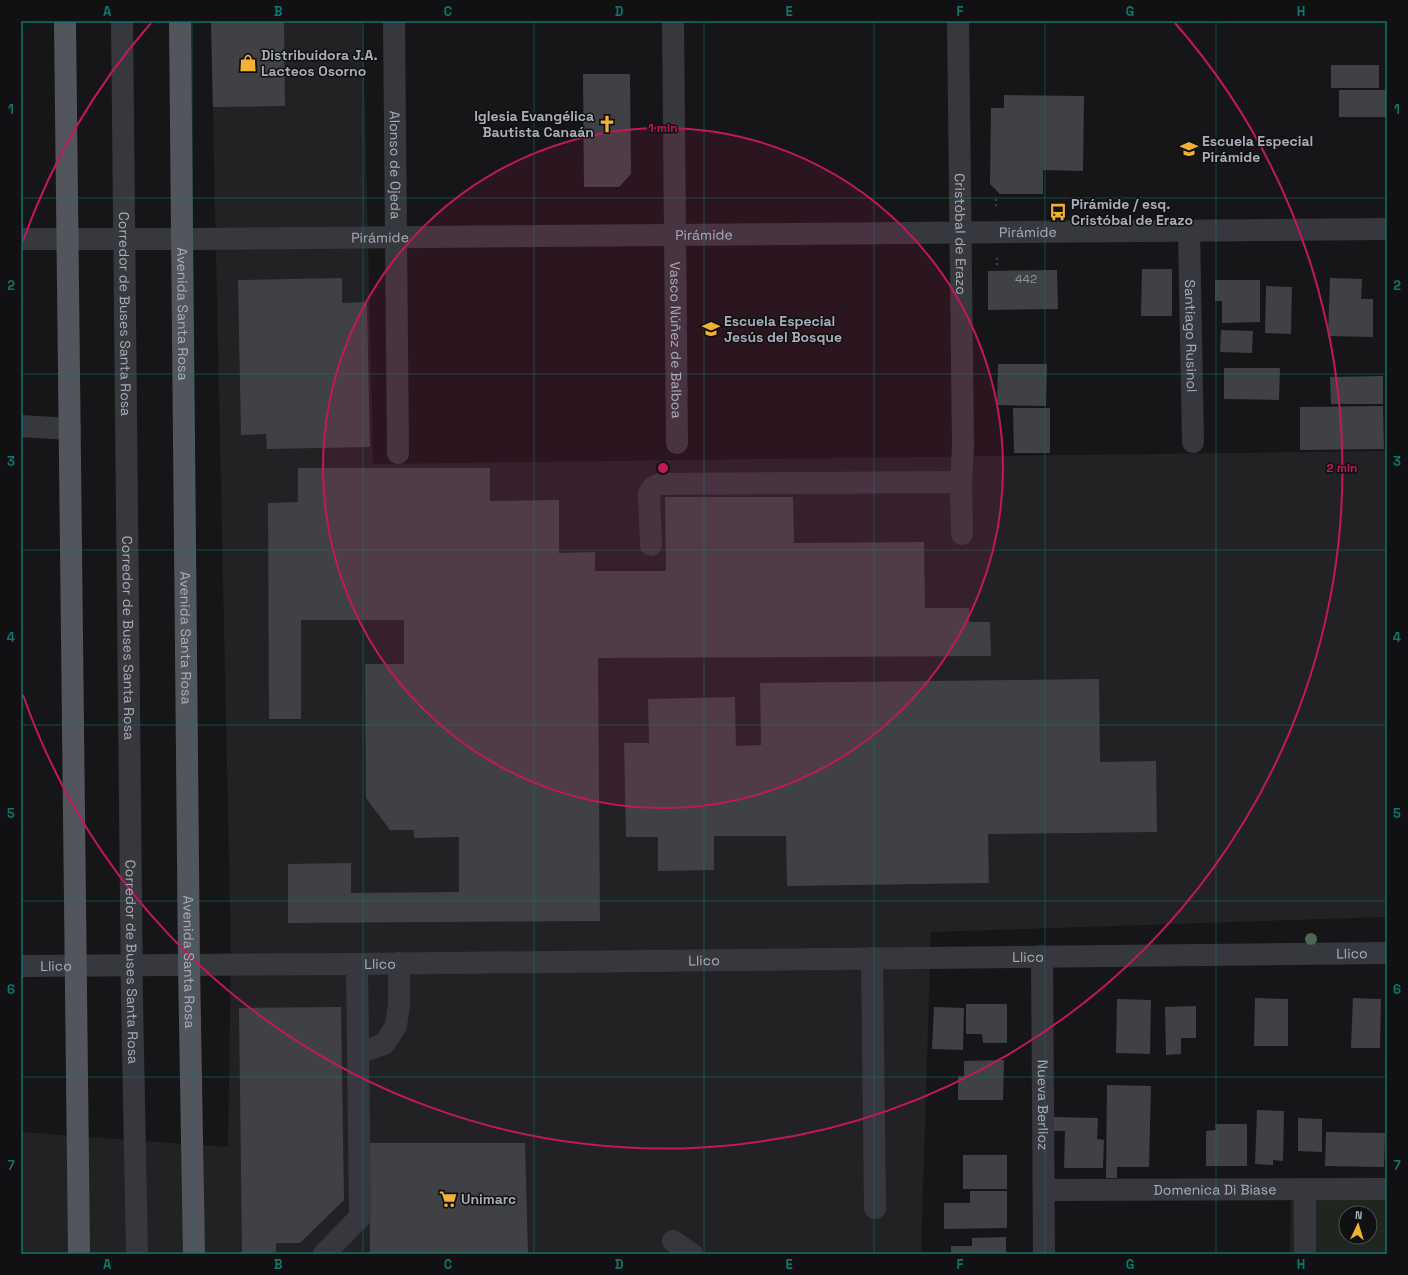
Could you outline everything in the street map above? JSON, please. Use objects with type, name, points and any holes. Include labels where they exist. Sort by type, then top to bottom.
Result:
[{"type":"main road","points":[[65,21],[77,966],[79,1254]]},
{"type":"main road","name":"Avenida Santa Rosa","points":[[180,21],[189,965],[194,1254]]},
{"type":"street","name":"Corredor de Buses Santa Rosa","points":[[122,21],[132,966],[137,1254]]},
{"type":"street","name":"Alonso de Ojeda","points":[[394,21],[398,453]]},
{"type":"street","name":"Vasco Núñez de Balboa","points":[[673,21],[677,443]]},
{"type":"street","name":"Cristóbal de Erazo","points":[[958,21],[963,446],[961,482],[962,534]]},
{"type":"street","name":"Pirámide","points":[[21,239],[67,240],[1387,229]]},
{"type":"street","name":"Santiago Rusinol","points":[[1189,231],[1193,442]]},
{"type":"street","points":[[21,426],[70,429]]},
{"type":"street","points":[[651,545],[649,494],[653,487],[660,484],[961,482]]},
{"type":"street","name":"Llico","points":[[21,966],[358,964],[1387,953]]},
{"type":"street","name":"Nueva Berlioz","points":[[1042,956],[1044,1254]]},
{"type":"street","points":[[872,958],[875,1208]]},
{"type":"street","points":[[359,1053],[384,1044],[396,1026],[399,1004],[399,963]]},
{"type":"street","points":[[324,1254],[360,1217],[358,964]]},
{"type":"street","name":"Domenica Di Biase","points":[[1044,1190],[1387,1189]]},
{"type":"street","points":[[1305,1190],[1305,1254]]},
{"type":"street","points":[[673,1241],[692,1254]]},
{"type":"shaded area","points":[[211,21],[363,21],[373,464],[1385,451],[1385,917],[931,932],[921,1254],[21,1254],[21,1132],[228,1147],[231,953]]},
{"type":"shaded area","points":[[1291,1194],[1387,1195],[1387,1254],[1290,1254]]},
{"type":"building","name":"Distribuidora J.A. Lacteos Osorno","points":[[211,21],[284,21],[285,106],[213,107]]},
{"type":"building","points":[[1331,65],[1379,65],[1379,88],[1331,88]]},
{"type":"building","name":"Iglesia Evangélica Bautista Canaán","points":[[583,74],[630,74],[631,174],[619,187],[584,187]]},
{"type":"building","points":[[1339,90],[1386,90],[1386,117],[1339,117]]},
{"type":"building","points":[[1004,95],[1084,96],[1083,171],[1043,170],[1043,194],[1000,194],[990,184],[991,108],[1004,108]]},
{"type":"building","points":[[1142,269],[1172,269],[1172,316],[1141,316]]},
{"type":"building","points":[[1057,270],[1058,309],[988,310],[988,271]]},
{"type":"building","points":[[342,278],[342,303],[367,302],[370,447],[267,449],[266,434],[241,435],[238,280]]},
{"type":"building","points":[[1330,278],[1362,279],[1361,299],[1373,299],[1373,337],[1328,336]]},
{"type":"building","points":[[1215,280],[1260,280],[1260,322],[1222,323],[1222,301],[1215,301]]},
{"type":"building","points":[[1266,286],[1292,287],[1291,334],[1265,333]]},
{"type":"building","points":[[1221,330],[1253,331],[1252,353],[1220,352]]},
{"type":"building","points":[[998,364],[1047,364],[1046,406],[997,405]]},
{"type":"building","points":[[1224,368],[1280,368],[1279,400],[1224,399]]},
{"type":"building","points":[[1383,376],[1383,404],[1331,404],[1330,377]]},
{"type":"building","points":[[1383,406],[1384,449],[1300,450],[1300,407]]},
{"type":"building","points":[[1013,408],[1050,408],[1050,453],[1014,453]]},
{"type":"building","points":[[298,468],[490,468],[490,501],[559,500],[559,553],[595,552],[595,571],[666,571],[665,497],[793,497],[794,543],[924,542],[925,608],[969,608],[969,622],[990,622],[991,656],[598,658],[600,921],[288,923],[288,864],[351,863],[351,893],[459,892],[459,837],[414,838],[414,830],[390,830],[366,798],[365,664],[404,664],[404,620],[301,620],[301,719],[269,719],[268,503],[298,502]]},
{"type":"building","points":[[1099,679],[1100,762],[1156,761],[1157,832],[988,834],[989,883],[787,886],[786,836],[714,836],[714,870],[658,871],[658,837],[626,837],[624,743],[649,743],[648,699],[735,697],[736,746],[761,745],[760,683]]},
{"type":"building","points":[[1255,998],[1288,999],[1288,1046],[1254,1046]]},
{"type":"building","points":[[1353,998],[1381,999],[1380,1048],[1351,1048]]},
{"type":"building","points":[[1117,999],[1151,1000],[1150,1054],[1116,1053]]},
{"type":"building","points":[[966,1004],[1007,1004],[1007,1043],[983,1043],[982,1034],[966,1034]]},
{"type":"building","points":[[1196,1006],[1196,1038],[1181,1038],[1181,1054],[1166,1055],[1165,1007]]},
{"type":"building","points":[[341,1007],[344,1200],[300,1243],[276,1243],[276,1254],[242,1254],[239,1008]]},
{"type":"building","points":[[934,1007],[964,1008],[963,1050],[932,1049]]},
{"type":"building","points":[[1004,1060],[1003,1100],[958,1100],[958,1076],[964,1076],[964,1061]]},
{"type":"building","points":[[1107,1085],[1151,1086],[1149,1167],[1117,1167],[1117,1178],[1106,1178]]},
{"type":"building","points":[[1257,1110],[1284,1111],[1283,1161],[1273,1160],[1273,1165],[1255,1164]]},
{"type":"building","points":[[1053,1117],[1098,1118],[1097,1139],[1104,1140],[1103,1168],[1064,1168],[1065,1131],[1053,1131]]},
{"type":"building","points":[[1298,1118],[1322,1119],[1322,1152],[1298,1151]]},
{"type":"building","points":[[1215,1124],[1247,1124],[1247,1166],[1206,1166],[1206,1131],[1216,1130]]},
{"type":"building","points":[[1326,1132],[1385,1133],[1384,1167],[1325,1166]]},
{"type":"building","name":"Unimarc","points":[[369,1143],[525,1143],[528,1254],[370,1254]]},
{"type":"building","points":[[963,1155],[1007,1155],[1007,1189],[963,1189]]},
{"type":"building","points":[[970,1191],[1007,1191],[1007,1228],[944,1229],[944,1203],[970,1203]]},
{"type":"building","points":[[1006,1237],[1006,1254],[951,1254],[951,1246],[972,1246],[972,1238]]},
{"type":"place","name":"Distribuidora J.A. Lacteos Osorno","points":[[248,63]]},
{"type":"place","name":"Iglesia Evangélica Bautista Canaán","points":[[607,124]]},
{"type":"place","name":"Escuela Especial Pirámide","points":[[1189,149]]},
{"type":"place","name":"Pirámide / esq. Cristóbal de Erazo","points":[[1058,212]]},
{"type":"place","name":"Escuela Especial Jesús del Bosque","points":[[711,329]]},
{"type":"place","name":"Unimarc","points":[[448,1199]]}]
